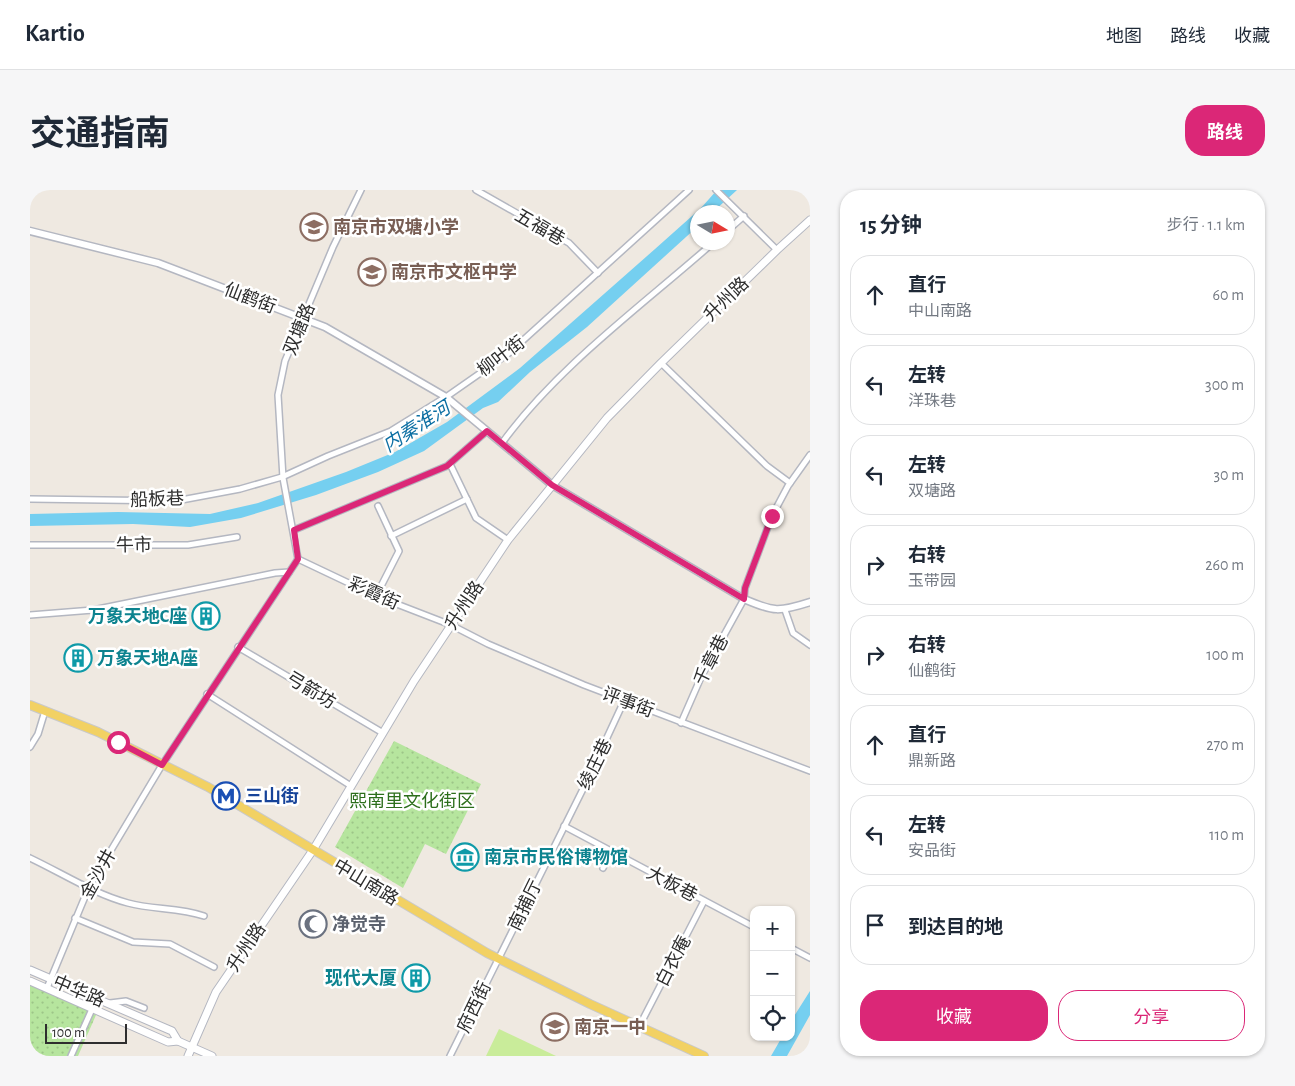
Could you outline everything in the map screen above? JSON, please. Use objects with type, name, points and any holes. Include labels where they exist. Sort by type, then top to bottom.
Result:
[{"type":"main road","name":"升州路","points":[[188,1056],[216,992],[313,850],[450,625],[508,540],[607,418],[776,250],[810,220]]},
{"type":"main road","name":"中山南路","points":[[30,705],[98,732],[208,787],[498,958],[590,1004],[704,1056]]},
{"type":"main road","name":"中华路","points":[[30,970],[172,1032],[178,1041]]},
{"type":"main road","name":"中华路","points":[[30,981],[168,1042],[178,1041],[212,1056]]},
{"type":"street","name":"双塘路","points":[[294,530],[283,478],[278,395],[285,361],[333,247],[361,190]]},
{"type":"street","name":"五福巷","points":[[476,190],[569,243],[598,273]]},
{"type":"street","name":"柳叶街","points":[[283,478],[328,456],[391,431],[446,397],[509,353],[689,190]]},
{"type":"street","points":[[716,190],[776,250]]},
{"type":"street","points":[[735,224],[744,216]]},
{"type":"street","name":"仙鹤街","points":[[30,231],[158,263],[325,327],[446,397],[487,431]]},
{"type":"street","points":[[502,443],[520,418],[582,357],[705,250]]},
{"type":"street","points":[[661,363],[767,466],[790,483]]},
{"type":"street","points":[[298,559],[294,530],[450,464],[487,431],[552,485],[744,599],[764,608],[776,610],[785,610],[810,602]]},
{"type":"street","name":"千章巷","points":[[681,723],[702,675],[744,599],[745,588],[772,516],[790,483],[810,456]]},
{"type":"street","points":[[450,464],[476,518],[508,540]]},
{"type":"street","name":"船板巷","points":[[30,500],[176,501],[240,489],[283,478]]},
{"type":"street","points":[[391,536],[466,499]]},
{"type":"street","points":[[376,596],[399,551],[378,506]]},
{"type":"street","name":"牛市","points":[[30,546],[188,545],[237,537]]},
{"type":"street","name":"金沙井","points":[[47,988],[89,887],[207,694],[298,559]]},
{"type":"street","name":"彩霞街","points":[[298,559],[376,596],[450,625]]},
{"type":"street","points":[[30,615],[93,610],[265,575],[289,572]]},
{"type":"street","points":[[785,610],[793,633],[810,644]]},
{"type":"street","name":"评事街","points":[[450,625],[488,644],[624,701],[810,771]]},
{"type":"street","name":"弓箭坊","points":[[238,647],[384,733]]},
{"type":"street","points":[[207,694],[351,786]]},
{"type":"street","name":"绫庄巷","points":[[564,826],[624,701]]},
{"type":"street","points":[[30,747],[38,734],[45,711]]},
{"type":"street","name":"大板巷","points":[[564,826],[750,925]]},
{"type":"street","name":"南捕厅","points":[[498,958],[564,826]]},
{"type":"street","points":[[603,868],[611,851]]},
{"type":"street","points":[[30,858],[127,903],[189,911],[204,916]]},
{"type":"street","name":"白衣庵","points":[[642,1021],[704,901]]},
{"type":"street","points":[[75,918],[133,942],[170,944],[214,967]]},
{"type":"street","points":[[795,950],[810,958]]},
{"type":"street","name":"府西街","points":[[450,1056],[498,958]]},
{"type":"street","points":[[71,1056],[97,998]]},
{"type":"street","points":[[107,1003],[126,1001],[144,1008]]},
{"type":"green space","name":"熙南里文化街区","points":[[394,741],[481,784],[446,854],[425,844],[403,888],[335,847]]},
{"type":"green space","points":[[30,980],[96,1015],[78,1056],[30,1056]]},
{"type":"green space","points":[[499,1029],[556,1056],[486,1056]]},
{"type":"water","points":[[717,190],[737,190],[721,205],[704,205]]},
{"type":"water","points":[[690,218],[690,233],[587,327],[530,372],[498,402],[483,408],[424,451],[378,472],[316,495],[241,518],[190,527],[133,524],[30,526],[30,514],[118,512],[210,514],[258,503],[346,472],[395,452],[447,422],[520,368]]},
{"type":"water","points":[[810,991],[810,1015],[787,1056],[771,1056],[780,1041],[795,1041],[795,1015]]},
{"type":"place","name":"南京市双塘小学","points":[[314,227]]},
{"type":"place","name":"南京市文枢中学","points":[[372,272]]},
{"type":"place","name":"万象天地C座","points":[[206,616]]},
{"type":"place","name":"万象天地A座","points":[[78,658]]},
{"type":"place","name":"三山街","points":[[226,796]]},
{"type":"place","name":"南京市民俗博物馆","points":[[465,857]]},
{"type":"place","name":"净觉寺","points":[[313,924]]},
{"type":"place","name":"现代大厦","points":[[416,978]]},
{"type":"place","name":"南京一中","points":[[555,1027]]},
{"type":"route","points":[[118,742],[162,765],[238,647],[298,559],[294,530],[447,466],[487,431],[552,485],[744,599],[745,588],[772,516]]},
{"type":"water label","name":"内秦淮河","points":[[416,426]]}]
